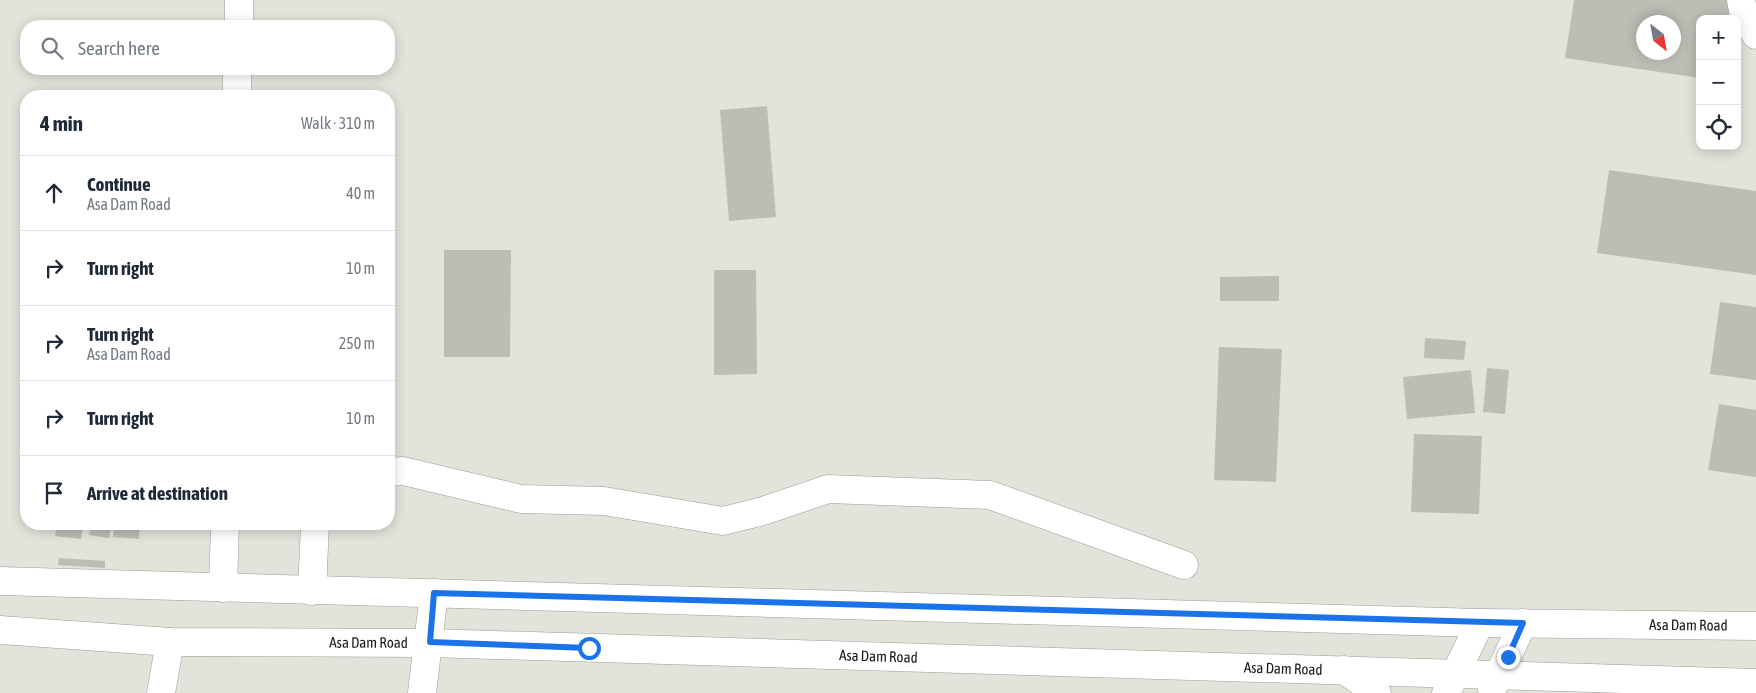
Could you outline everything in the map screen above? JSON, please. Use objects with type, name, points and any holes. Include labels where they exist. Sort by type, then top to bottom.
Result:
[{"type":"main road","points":[[238,20],[239,0]]},
{"type":"main road","points":[[1741,0],[1744,15],[1756,35]]},
{"type":"main road","points":[[237,75],[237,90]]},
{"type":"main road","points":[[395,472],[403,471],[521,499],[604,501],[723,521],[763,511],[828,489],[990,496],[1184,565]]},
{"type":"main road","points":[[223,588],[225,530]]},
{"type":"main road","points":[[312,591],[315,530]]},
{"type":"main road","name":"Asa Dam Road","points":[[0,582],[1480,623],[1756,626]]},
{"type":"main road","points":[[422,693],[430,642],[434,593]]},
{"type":"main road","points":[[1452,683],[1480,623]]},
{"type":"main road","points":[[1495,684],[1523,623]]},
{"type":"main road","name":"Asa Dam Road","points":[[0,630],[170,642],[430,642],[1344,670],[1452,683],[1495,684],[1580,678],[1756,683]]},
{"type":"main road","points":[[161,693],[170,642]]},
{"type":"main road","points":[[1344,670],[1377,693]]},
{"type":"main road","points":[[1540,693],[1580,678]]},
{"type":"building","points":[[1574,0],[1732,0],[1730,15],[1696,15],[1696,77],[1565,58]]},
{"type":"building","points":[[767,106],[776,217],[729,221],[720,110]]},
{"type":"building","points":[[1609,170],[1756,191],[1756,275],[1597,253]]},
{"type":"building","points":[[444,250],[511,250],[510,357],[444,357]]},
{"type":"building","points":[[714,270],[756,270],[757,374],[714,375]]},
{"type":"building","points":[[1279,276],[1279,301],[1220,301],[1220,277]]},
{"type":"building","points":[[1720,302],[1756,307],[1756,380],[1710,374]]},
{"type":"building","points":[[1425,338],[1466,341],[1464,360],[1424,358]]},
{"type":"building","points":[[1219,347],[1282,349],[1276,482],[1214,480]]},
{"type":"building","points":[[1487,368],[1509,370],[1505,414],[1483,412]]},
{"type":"building","points":[[1471,370],[1475,413],[1407,419],[1403,377]]},
{"type":"building","points":[[1719,404],[1756,410],[1756,477],[1708,470]]},
{"type":"building","points":[[1414,434],[1482,436],[1479,514],[1411,512]]},
{"type":"building","points":[[56,530],[82,530],[81,539],[55,536]]},
{"type":"building","points":[[90,530],[111,530],[109,538],[89,535]]},
{"type":"building","points":[[114,530],[140,530],[139,539],[113,537]]},
{"type":"building","points":[[59,558],[105,561],[105,568],[58,565]]},
{"type":"route","points":[[589,648],[430,642],[434,593],[1523,623],[1508,657]]}]
